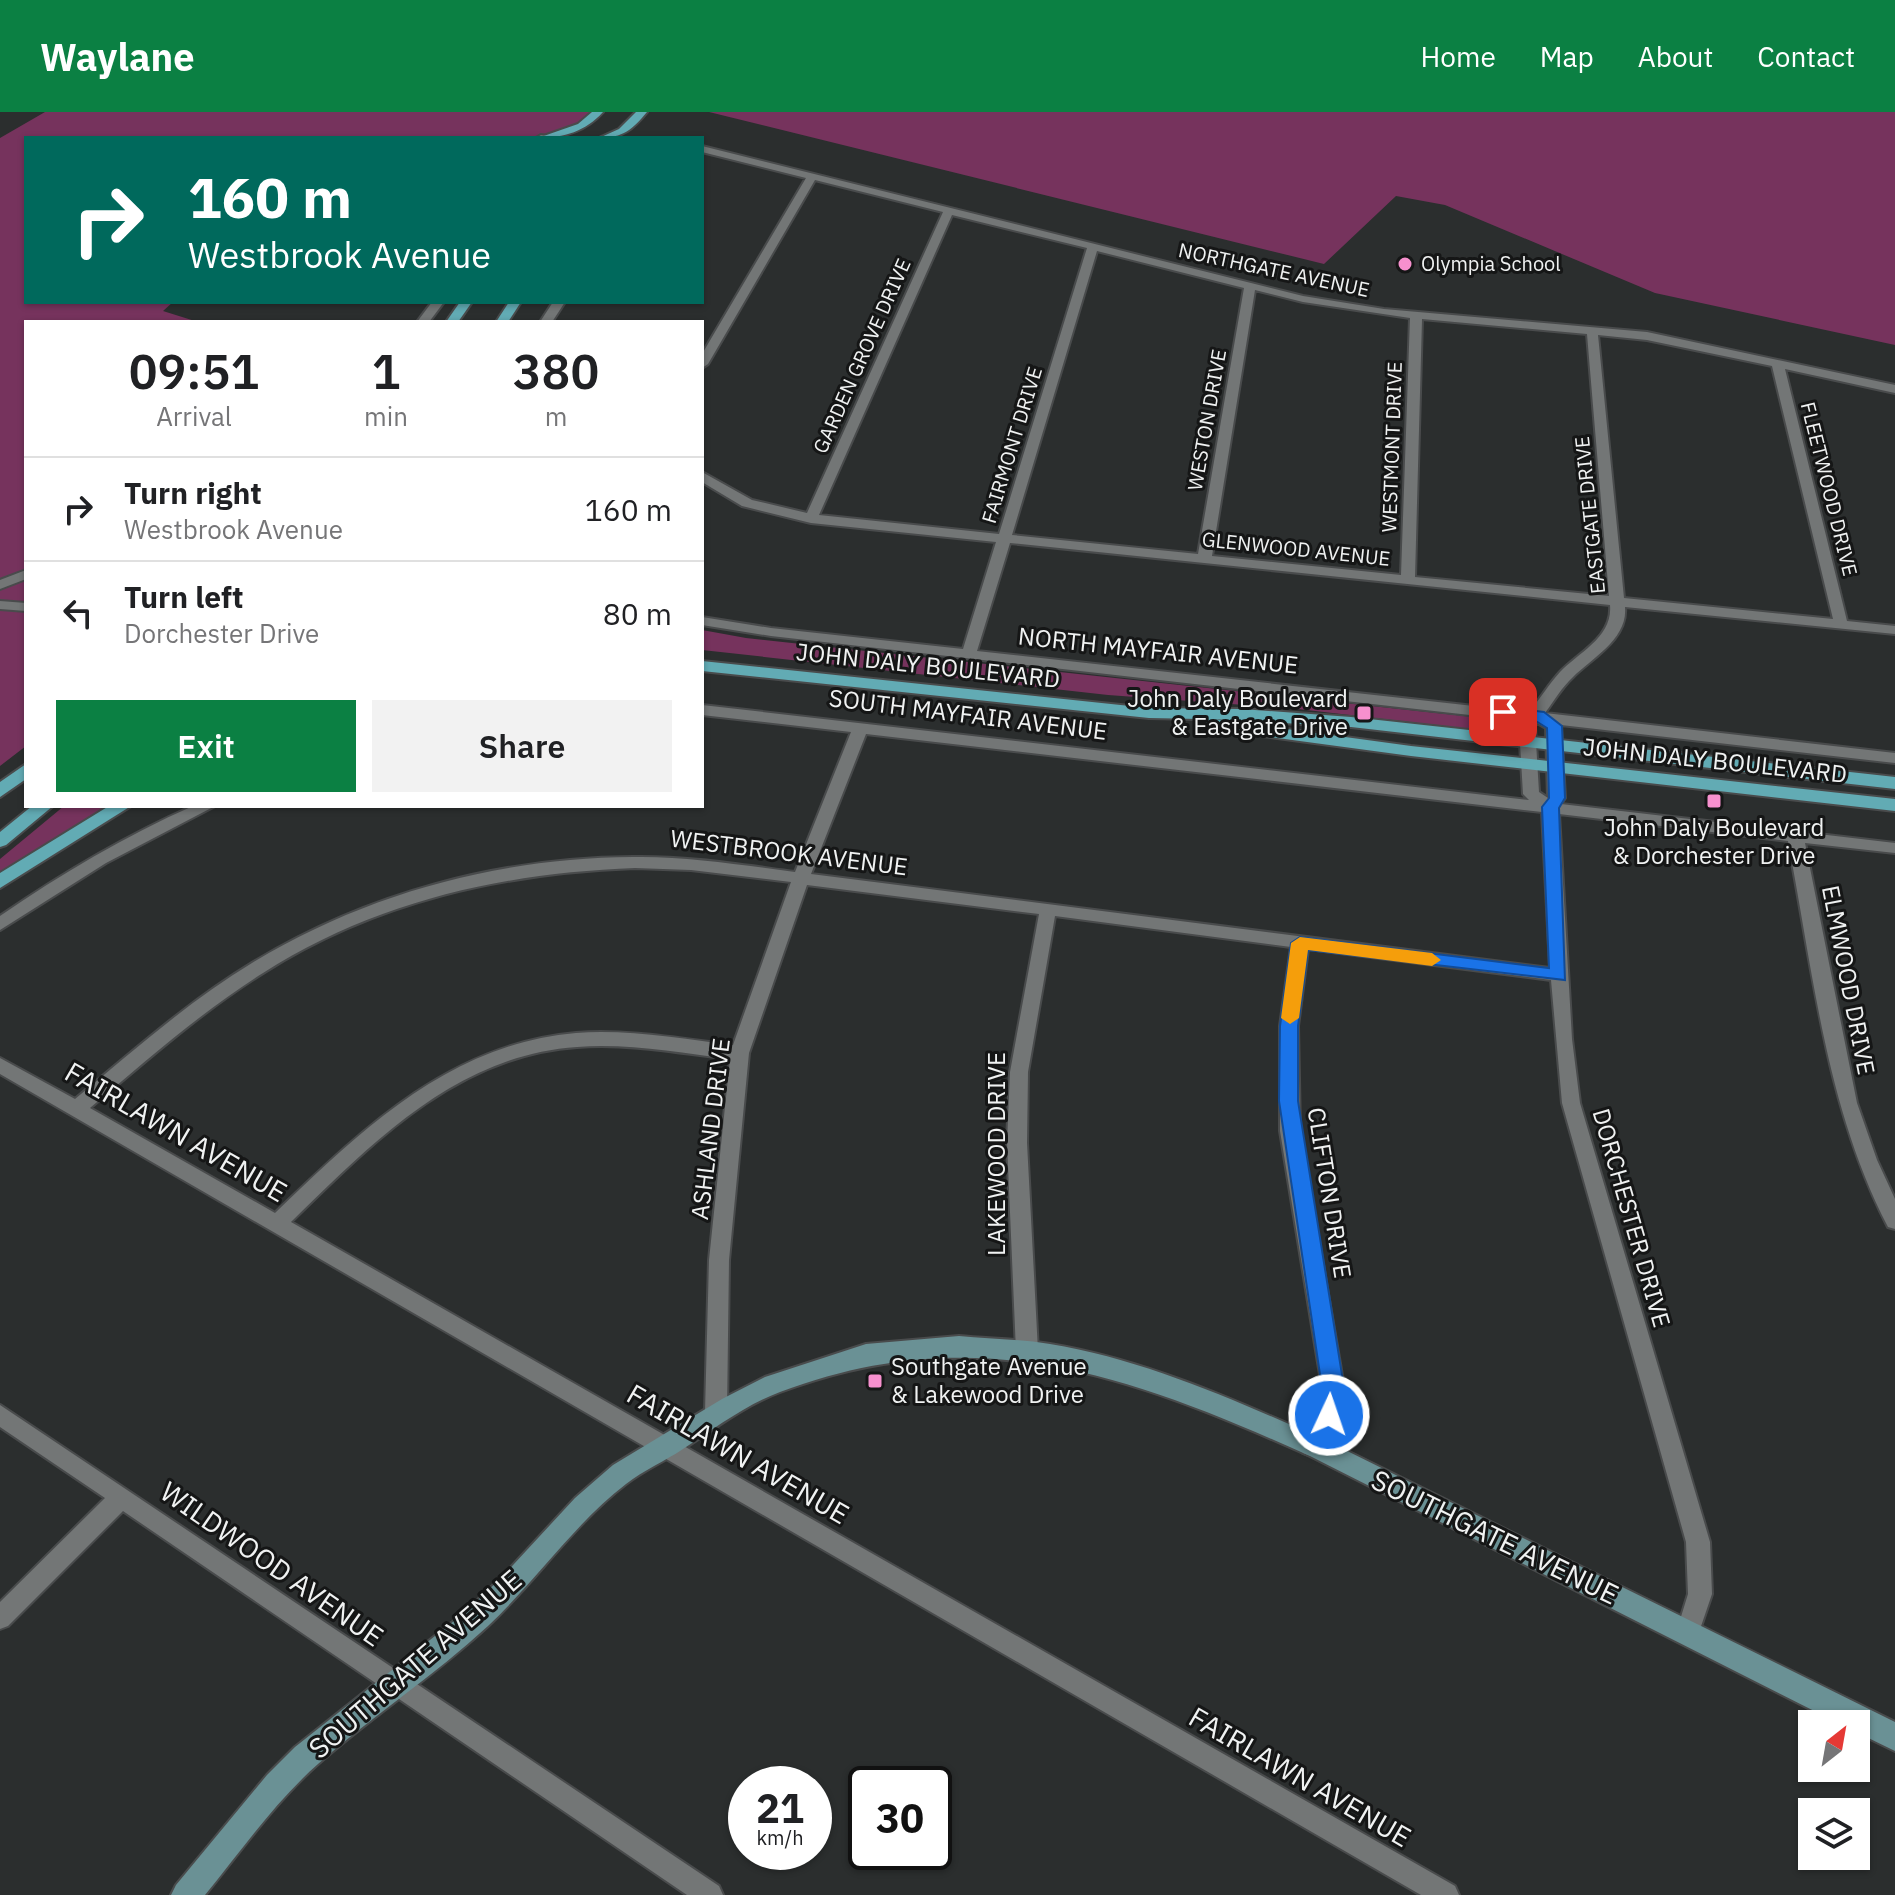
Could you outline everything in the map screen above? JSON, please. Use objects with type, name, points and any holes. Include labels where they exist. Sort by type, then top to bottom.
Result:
[{"type":"main road","points":[[550,136],[582,126],[598,112]]},
{"type":"main road","points":[[587,136],[605,112]]},
{"type":"main road","points":[[610,136],[623,131],[644,112]]},
{"type":"main road","points":[[628,136],[644,112]]},
{"type":"main road","name":"JOHN DALY BOULEVARD","points":[[704,666],[1149,713],[1288,717],[1895,783]]},
{"type":"main road","points":[[704,679],[810,679]]},
{"type":"main road","name":"JOHN DALY BOULEVARD","points":[[1149,713],[1252,731],[1895,805]]},
{"type":"main road","points":[[0,791],[24,772]]},
{"type":"main road","points":[[0,841],[41,808]]},
{"type":"main road","points":[[0,882],[119,808]]},
{"type":"street","name":"NORTHGATE AVENUE","points":[[704,149],[1250,287],[1330,304],[1416,315],[1592,329],[1677,341],[1895,389]]},
{"type":"street","points":[[704,361],[812,176]]},
{"type":"street","name":"GARDEN GROVE DRIVE","points":[[811,519],[949,210]]},
{"type":"street","name":"FAIRMONT DRIVE","points":[[969,654],[1093,247]]},
{"type":"street","name":"WESTON DRIVE","points":[[1204,560],[1250,287]]},
{"type":"street","name":"WESTMONT DRIVE","points":[[1408,581],[1416,315]]},
{"type":"street","name":"EASTGATE DRIVE","points":[[1526,743],[1527,726],[1565,676],[1608,638],[1619,602],[1592,329]]},
{"type":"street","name":"FLEETWOOD DRIVE","points":[[1777,363],[1841,624]]},
{"type":"street","name":"GLENWOOD AVENUE","points":[[704,477],[745,503],[811,519],[1895,630]]},
{"type":"street","points":[[0,585],[24,575]]},
{"type":"street","points":[[0,605],[24,607]]},
{"type":"street","name":"NORTH MAYFAIR AVENUE","points":[[704,621],[1895,758]]},
{"type":"street","name":"SOUTH MAYFAIR AVENUE","points":[[704,710],[1895,848]]},
{"type":"street","points":[[1538,715],[1554,726],[1557,768]]},
{"type":"street","name":"ASHLAND DRIVE","points":[[716,1412],[719,1260],[740,1053],[801,878],[861,727]]},
{"type":"street","points":[[1526,743],[1531,794],[1550,807]]},
{"type":"street","name":"DORCHESTER DRIVE","points":[[1557,768],[1557,798],[1550,807],[1565,1071],[1579,1138],[1698,1542],[1700,1594],[1688,1633]]},
{"type":"street","points":[[0,924],[103,858],[203,808]]},
{"type":"street","name":"ELMWOOD DRIVE","points":[[1795,836],[1848,1103],[1867,1160],[1895,1221]]},
{"type":"street","name":"WESTBROOK AVENUE","points":[[76,1109],[200,1007],[260,967],[325,931],[428,892],[539,867],[618,861],[691,864],[1559,975]]},
{"type":"street","name":"LAKEWOOD DRIVE","points":[[1027,1351],[1017,1143],[1019,1072],[1048,910]]},
{"type":"street","name":"CLIFTON DRIVE","points":[[1300,943],[1289,1026],[1290,1131],[1332,1381],[1329,1415],[1311,1446]]},
{"type":"street","points":[[276,1224],[393,1114],[446,1078],[478,1063],[543,1044],[573,1040],[740,1053]]},
{"type":"street","name":"FAIRLAWN AVENUE","points":[[0,1065],[1446,1895]]},
{"type":"street","name":"SOUTHGATE AVENUE","points":[[186,1895],[296,1766],[498,1599],[560,1530],[618,1475],[666,1447],[716,1412],[775,1383],[847,1358],[936,1347],[1027,1351],[1102,1363],[1177,1386],[1311,1446],[1895,1737]]},
{"type":"street","name":"WILDWOOD AVENUE","points":[[0,1415],[395,1685],[710,1895]]},
{"type":"street","points":[[0,1618],[121,1497]]},
{"type":"shaded area","points":[[45,112],[598,112],[582,126],[548,136],[24,136],[24,304],[171,304],[163,311],[192,320],[24,320],[24,748],[0,766],[0,138]]},
{"type":"shaded area","points":[[709,112],[1895,112],[1895,345],[1655,293],[1445,205],[1396,196],[1324,264]]},
{"type":"shaded area","points":[[704,630],[746,638],[1483,718],[1500,725],[1487,731],[1298,709],[1108,695],[704,650]]},
{"type":"shaded area","points":[[62,808],[106,808],[0,873],[0,859]]},
{"type":"slow traffic","points":[[1290,1018],[1300,943],[1432,960]]},
{"type":"place","name":"Olympia School","points":[[1405,264]]},
{"type":"place","name":"John Daly Boulevard & Eastgate Drive","points":[[1364,713]]},
{"type":"place","name":"John Daly Boulevard & Dorchester Drive","points":[[1714,801]]},
{"type":"place","name":"Southgate Avenue & Lakewood Drive","points":[[875,1381]]},
{"type":"route","points":[[1329,1415],[1332,1381],[1290,1131],[1288,1101],[1289,1026],[1300,943],[1559,975],[1550,807],[1557,798],[1554,726],[1538,715],[1503,712]]}]
